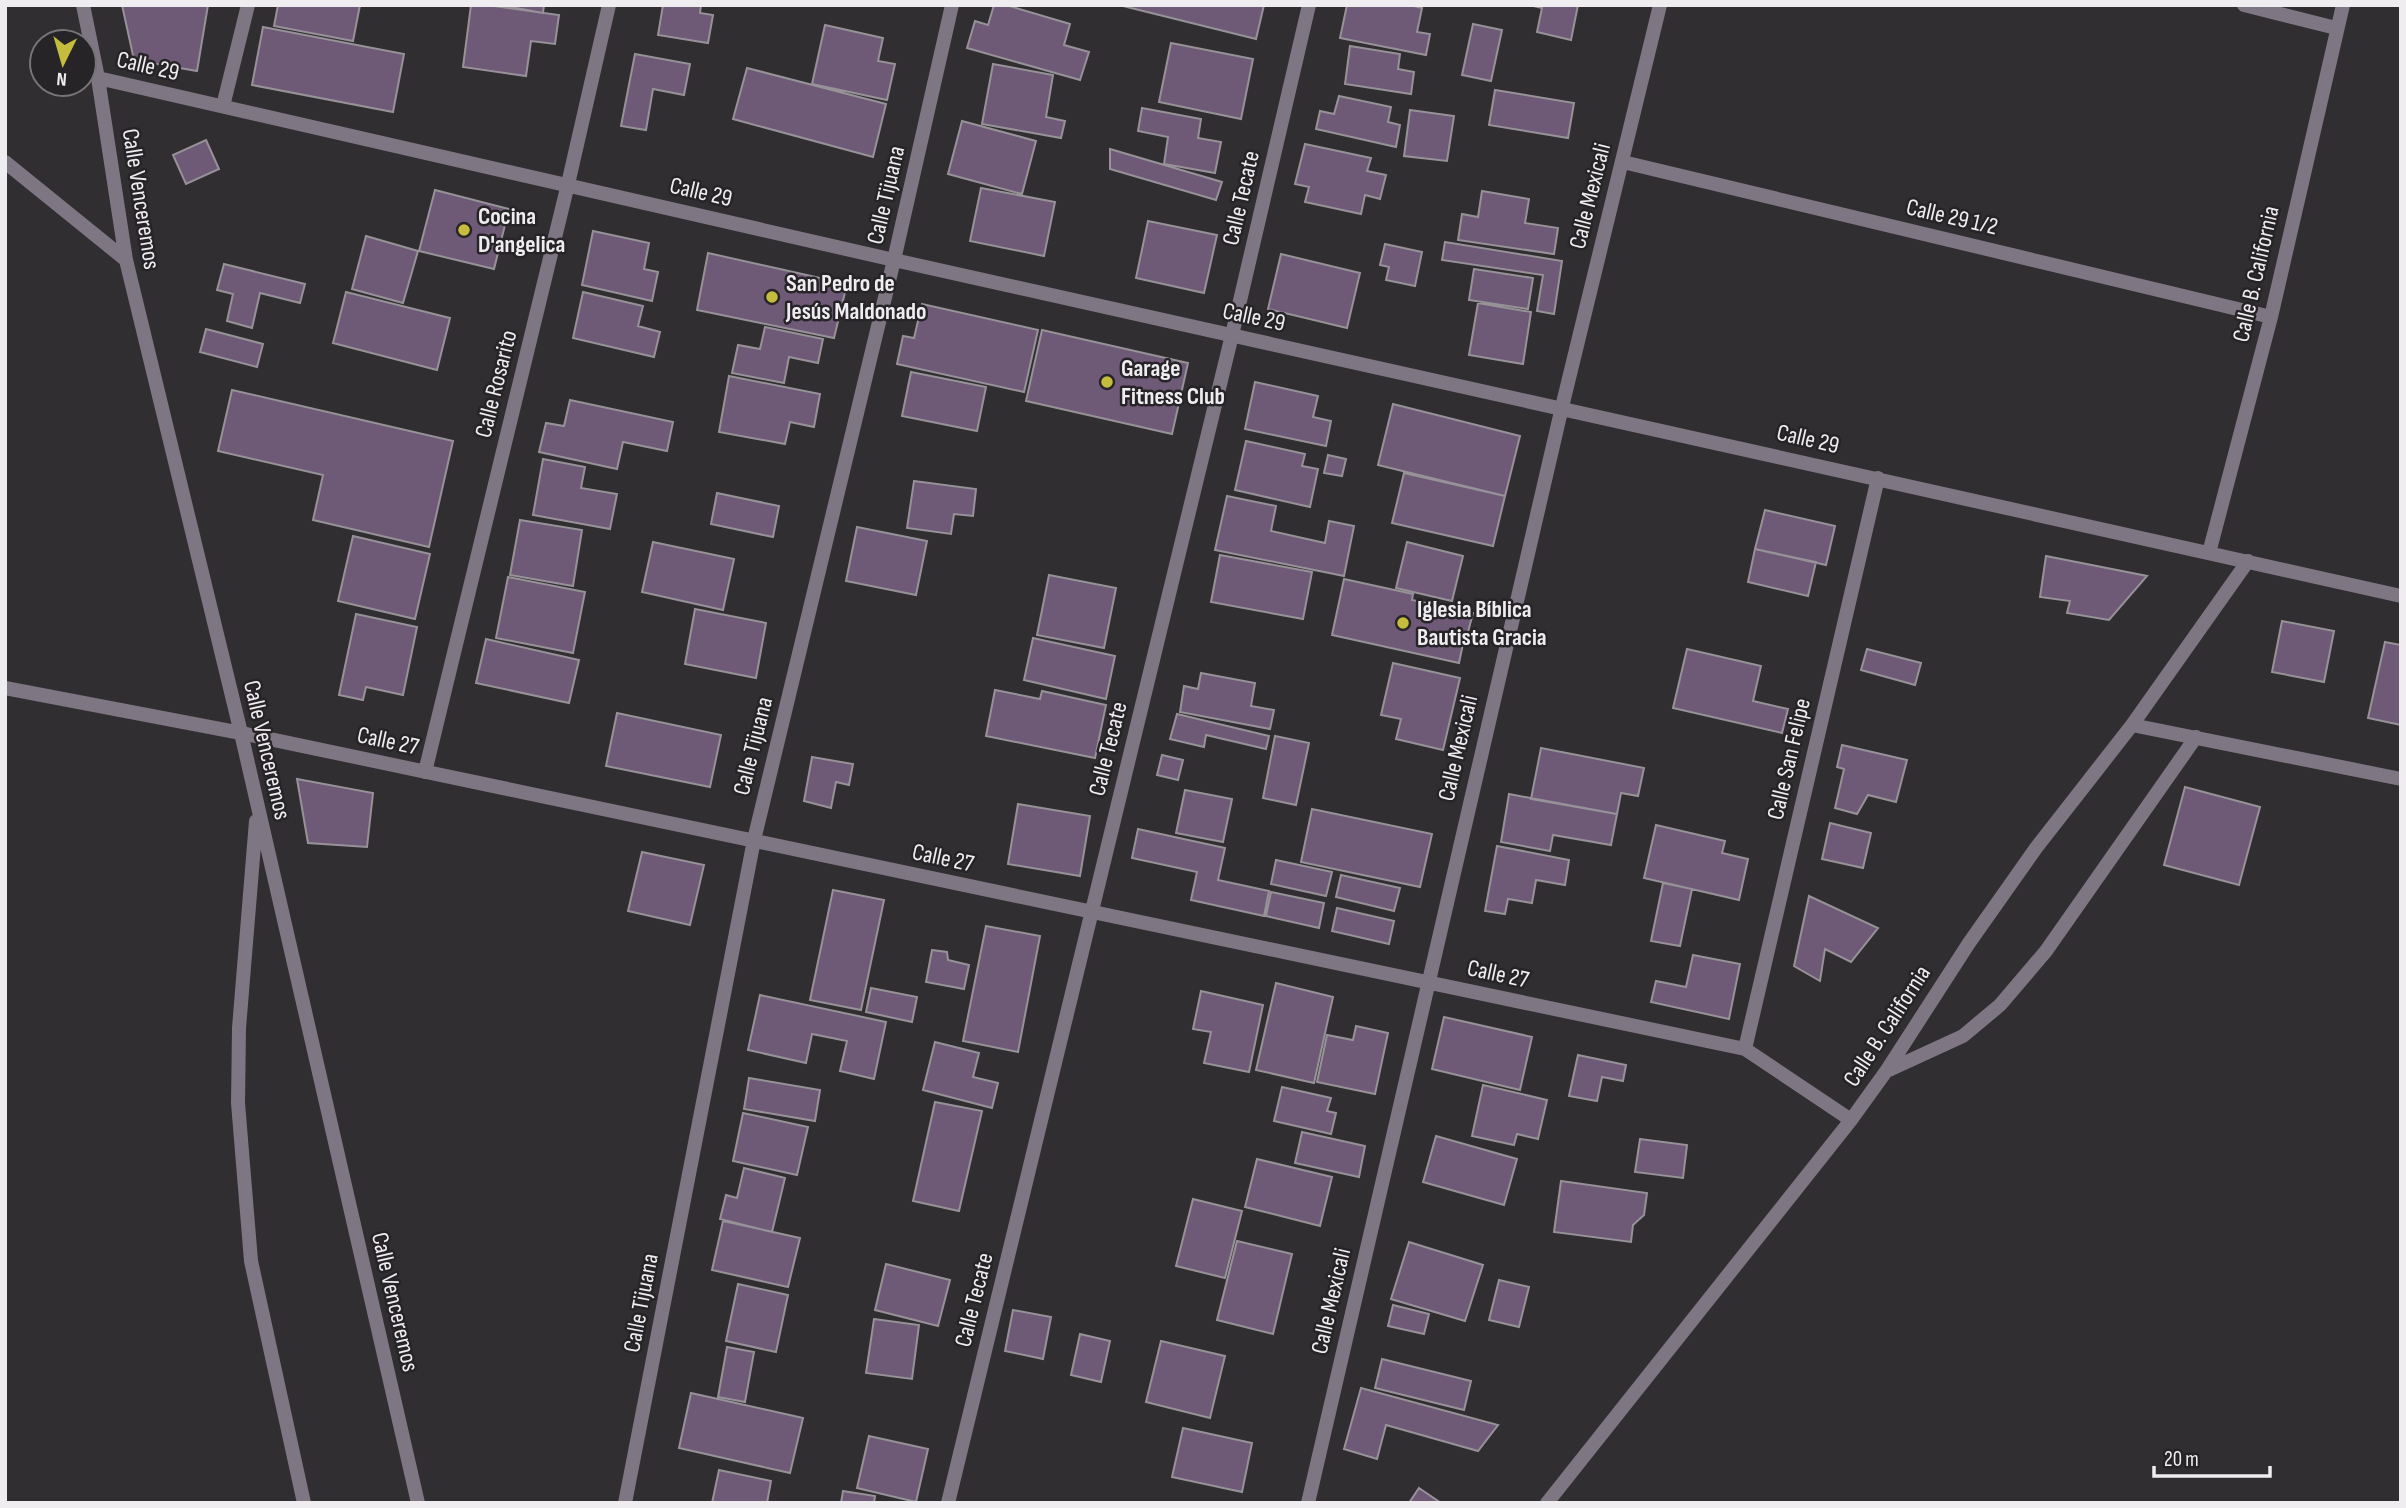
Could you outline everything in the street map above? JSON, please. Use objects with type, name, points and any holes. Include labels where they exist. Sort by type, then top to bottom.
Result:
[{"type":"street","name":"Calle Venceremos","points":[[83,5],[88,28]]},
{"type":"street","points":[[223,106],[248,5]]},
{"type":"street","name":"Calle Rosarito","points":[[425,772],[609,5]]},
{"type":"street","name":"Calle Tijuana","points":[[625,1503],[754,840],[894,260],[952,5]]},
{"type":"street","name":"Calle Tecate","points":[[948,1503],[1232,335],[1309,5]]},
{"type":"street","name":"Calle Mexicali","points":[[1308,1503],[1562,407],[1660,5]]},
{"type":"street","points":[[2244,5],[2336,28]]},
{"type":"street","name":"Calle B. California","points":[[2209,553],[2271,317],[2343,5]]},
{"type":"street","name":"Calle Venceremos","points":[[98,78],[125,260],[241,733],[418,1503]]},
{"type":"street","name":"Calle 29","points":[[98,78],[894,260],[2401,596]]},
{"type":"street","points":[[5,162],[125,260]]},
{"type":"street","name":"Calle 29 1/2","points":[[1623,162],[2271,317]]},
{"type":"street","name":"Calle San Felipe","points":[[1745,1049],[1878,478]]},
{"type":"street","name":"Calle B. California","points":[[1548,1503],[1851,1121],[1983,922],[2036,848],[2132,725],[2248,561]]},
{"type":"street","name":"Calle 27","points":[[5,688],[241,733],[1745,1049],[1851,1121]]},
{"type":"street","points":[[2132,725],[2401,779]]},
{"type":"street","points":[[1887,1070],[1963,1036],[2000,1005],[2046,951],[2196,737]]},
{"type":"street","points":[[257,808],[239,1028],[238,1103],[251,1261],[303,1503]]},
{"type":"building","points":[[122,5],[208,5],[197,71],[134,60]]},
{"type":"building","points":[[278,5],[360,5],[353,41],[274,26]]},
{"type":"building","points":[[471,5],[559,15],[555,44],[531,41],[526,76],[463,67]]},
{"type":"building","points":[[499,5],[544,5],[543,13]]},
{"type":"building","points":[[663,5],[701,5],[700,13],[713,15],[708,43],[658,35]]},
{"type":"building","points":[[994,5],[1006,5],[1070,24],[1064,45],[1089,52],[1080,80],[967,48],[975,21],[988,25]]},
{"type":"building","points":[[1119,5],[1264,5],[1256,39]]},
{"type":"building","points":[[1347,5],[1410,5],[1422,8],[1417,32],[1430,34],[1426,55],[1340,38]]},
{"type":"building","points":[[1529,5],[1578,5],[1571,40],[1537,32],[1542,8]]},
{"type":"building","points":[[1473,24],[1502,30],[1491,81],[1462,75]]},
{"type":"building","points":[[825,25],[883,38],[878,61],[895,64],[887,100],[812,84]]},
{"type":"building","points":[[263,27],[404,54],[393,112],[252,85]]},
{"type":"building","points":[[1171,43],[1253,59],[1241,119],[1159,102]]},
{"type":"building","points":[[1350,46],[1400,54],[1398,69],[1414,72],[1411,94],[1345,84]]},
{"type":"building","points":[[635,54],[690,64],[684,95],[653,89],[646,130],[621,126]]},
{"type":"building","points":[[993,64],[1053,75],[1046,117],[1065,121],[1061,138],[982,124]]},
{"type":"building","points":[[747,68],[886,104],[873,157],[733,119]]},
{"type":"building","points":[[1495,90],[1574,103],[1568,138],[1489,125]]},
{"type":"building","points":[[1339,96],[1391,107],[1388,122],[1400,125],[1396,147],[1316,129],[1320,111],[1334,114]]},
{"type":"building","points":[[1142,108],[1201,119],[1198,138],[1221,142],[1215,173],[1164,164],[1168,137],[1138,131]]},
{"type":"building","points":[[1410,110],[1454,116],[1447,161],[1404,156]]},
{"type":"building","points":[[962,121],[1036,141],[1022,194],[948,174]]},
{"type":"building","points":[[206,140],[219,169],[186,184],[173,155]]},
{"type":"building","points":[[1305,144],[1371,158],[1367,171],[1386,175],[1380,199],[1365,195],[1361,214],[1305,202],[1309,187],[1295,184]]},
{"type":"building","points":[[1110,149],[1222,182],[1216,200],[1110,169]]},
{"type":"building","points":[[981,188],[1055,202],[1044,256],[970,241]]},
{"type":"building","name":"Cocina D'angelica","points":[[435,190],[509,209],[494,269],[419,251]]},
{"type":"building","points":[[1482,191],[1529,199],[1525,223],[1558,228],[1554,254],[1458,240],[1462,214],[1478,217]]},
{"type":"building","points":[[1148,221],[1217,235],[1204,293],[1136,278]]},
{"type":"building","points":[[593,231],[649,243],[644,269],[658,272],[652,301],[582,285]]},
{"type":"building","points":[[366,236],[418,251],[403,303],[352,289]]},
{"type":"building","points":[[1445,242],[1562,261],[1554,314],[1537,311],[1543,275],[1442,260]]},
{"type":"building","points":[[1385,244],[1422,252],[1415,286],[1386,280],[1389,267],[1380,265]]},
{"type":"building","name":"San Pedro de Jesús Maldonado","points":[[708,253],[847,284],[834,338],[697,310]]},
{"type":"building","points":[[1281,254],[1360,273],[1347,328],[1268,309]]},
{"type":"building","points":[[224,264],[305,284],[300,303],[260,293],[252,328],[227,321],[233,294],[217,290]]},
{"type":"building","points":[[1474,269],[1533,278],[1528,309],[1469,300]]},
{"type":"building","points":[[346,292],[450,318],[437,370],[333,343]]},
{"type":"building","points":[[583,292],[643,306],[638,326],[660,332],[654,357],[573,338]]},
{"type":"building","points":[[1478,303],[1531,312],[1523,364],[1469,355]]},
{"type":"building","points":[[922,304],[1038,330],[1024,392],[897,364],[903,336],[914,338]]},
{"type":"building","points":[[765,327],[823,339],[818,363],[789,357],[784,383],[732,373],[738,345],[760,349]]},
{"type":"building","points":[[206,329],[263,344],[257,367],[200,352]]},
{"type":"building","name":"Garage Fitness Club","points":[[1042,330],[1188,363],[1172,434],[1026,401]]},
{"type":"building","points":[[911,372],[986,387],[977,431],[902,416]]},
{"type":"building","points":[[729,376],[820,394],[814,427],[790,422],[785,444],[719,432]]},
{"type":"building","points":[[1255,382],[1318,396],[1313,417],[1331,421],[1326,446],[1245,429]]},
{"type":"building","points":[[232,390],[453,441],[429,547],[313,520],[323,475],[218,451]]},
{"type":"building","points":[[570,400],[673,422],[667,451],[623,442],[617,469],[539,452],[546,423],[564,426]]},
{"type":"building","points":[[1393,404],[1520,436],[1505,496],[1378,465]]},
{"type":"building","points":[[1246,441],[1305,454],[1302,466],[1318,469],[1310,507],[1235,490]]},
{"type":"building","points":[[1328,455],[1346,459],[1342,476],[1324,473]]},
{"type":"building","points":[[543,459],[585,467],[581,488],[617,494],[610,529],[533,515]]},
{"type":"building","points":[[1404,473],[1505,496],[1493,546],[1392,523]]},
{"type":"building","points":[[914,481],[976,489],[973,516],[954,514],[951,534],[907,528]]},
{"type":"building","points":[[717,493],[779,506],[773,537],[711,524]]},
{"type":"building","points":[[1227,496],[1276,506],[1271,531],[1325,543],[1329,521],[1354,526],[1344,576],[1215,550]]},
{"type":"building","points":[[1765,510],[1835,526],[1826,565],[1755,549]]},
{"type":"building","points":[[520,520],[582,530],[573,586],[510,575]]},
{"type":"building","points":[[857,527],[927,541],[916,595],[846,581]]},
{"type":"building","points":[[353,536],[430,554],[415,619],[338,601]]},
{"type":"building","points":[[653,542],[734,559],[723,610],[642,592]]},
{"type":"building","points":[[1407,542],[1463,556],[1452,601],[1396,588]]},
{"type":"building","points":[[1755,549],[1816,562],[1808,596],[1748,582]]},
{"type":"building","points":[[1220,555],[1312,572],[1303,619],[1211,602]]},
{"type":"building","points":[[2046,556],[2147,576],[2109,620],[2067,613],[2070,601],[2040,597]]},
{"type":"building","points":[[1049,575],[1116,588],[1104,648],[1037,635]]},
{"type":"building","points":[[508,577],[585,592],[573,653],[496,638]]},
{"type":"building","name":"Iglesia Bíblica Bautista Gracia","points":[[1344,579],[1413,594],[1412,600],[1473,613],[1468,632],[1478,635],[1476,642],[1464,639],[1459,663],[1332,635]]},
{"type":"building","points":[[695,609],[766,623],[756,678],[685,664]]},
{"type":"building","points":[[356,614],[417,627],[403,695],[366,687],[363,700],[339,695]]},
{"type":"building","points":[[2282,621],[2334,631],[2324,682],[2272,672]]},
{"type":"building","points":[[1033,638],[1115,656],[1106,699],[1024,680]]},
{"type":"building","points":[[486,639],[579,660],[569,703],[476,683]]},
{"type":"building","points":[[2385,642],[2401,645],[2401,725],[2368,718]]},
{"type":"building","points":[[1687,649],[1761,666],[1753,701],[1788,709],[1782,733],[1673,708]]},
{"type":"building","points":[[1867,649],[1921,663],[1915,685],[1861,670]]},
{"type":"building","points":[[1393,663],[1460,678],[1443,750],[1396,739],[1401,719],[1381,715]]},
{"type":"building","points":[[1201,673],[1255,683],[1251,706],[1274,710],[1270,729],[1180,712],[1184,686],[1198,689]]},
{"type":"building","points":[[995,690],[1040,699],[1042,691],[1106,705],[1095,758],[986,736]]},
{"type":"building","points":[[617,713],[721,735],[710,787],[606,766]]},
{"type":"building","points":[[1177,714],[1269,736],[1266,749],[1206,735],[1204,747],[1170,739]]},
{"type":"building","points":[[1275,736],[1309,743],[1296,805],[1263,798]]},
{"type":"building","points":[[1842,745],[1907,760],[1896,802],[1868,795],[1857,814],[1835,808],[1844,769],[1837,767]]},
{"type":"building","points":[[1541,748],[1644,768],[1638,796],[1621,793],[1617,814],[1531,799]]},
{"type":"building","points":[[1162,755],[1183,760],[1178,780],[1157,775]]},
{"type":"building","points":[[812,757],[853,764],[849,785],[836,782],[831,808],[804,801]]},
{"type":"building","points":[[297,779],[373,793],[367,847],[308,843]]},
{"type":"building","points":[[2185,787],[2260,807],[2239,885],[2164,865]]},
{"type":"building","points":[[1185,790],[1232,799],[1223,842],[1176,833]]},
{"type":"building","points":[[1509,794],[1617,814],[1611,845],[1553,835],[1550,851],[1501,842]]},
{"type":"building","points":[[1018,804],[1090,816],[1080,876],[1008,864]]},
{"type":"building","points":[[1312,809],[1432,834],[1420,887],[1301,862]]},
{"type":"building","points":[[1830,823],[1871,833],[1863,868],[1822,859]]},
{"type":"building","points":[[1656,825],[1725,841],[1722,853],[1748,859],[1739,900],[1644,878]]},
{"type":"building","points":[[1138,829],[1225,848],[1218,880],[1269,891],[1264,916],[1191,900],[1197,872],[1132,858]]},
{"type":"building","points":[[1497,846],[1569,860],[1565,885],[1536,880],[1532,903],[1508,899],[1505,914],[1485,911]]},
{"type":"building","points":[[642,852],[704,865],[690,925],[628,911]]},
{"type":"building","points":[[1276,860],[1332,872],[1326,896],[1271,884]]},
{"type":"building","points":[[1341,875],[1400,888],[1394,911],[1336,897]]},
{"type":"building","points":[[1663,883],[1692,889],[1680,946],[1651,941]]},
{"type":"building","points":[[833,890],[884,900],[861,1010],[810,1000]]},
{"type":"building","points":[[1271,892],[1324,903],[1319,928],[1266,916]]},
{"type":"building","points":[[1809,896],[1878,928],[1851,962],[1825,949],[1820,981],[1794,966]]},
{"type":"building","points":[[1337,908],[1394,921],[1389,944],[1332,931]]},
{"type":"building","points":[[986,926],[1040,936],[1018,1052],[963,1041]]},
{"type":"building","points":[[932,950],[947,952],[948,960],[969,965],[964,989],[926,982]]},
{"type":"building","points":[[1693,955],[1740,964],[1729,1019],[1651,1002],[1656,981],[1686,987]]},
{"type":"building","points":[[1276,983],[1333,997],[1314,1083],[1256,1070]]},
{"type":"building","points":[[871,988],[917,997],[912,1022],[866,1012]]},
{"type":"building","points":[[1201,991],[1263,1005],[1249,1072],[1204,1063],[1211,1032],[1193,1029]]},
{"type":"building","points":[[760,995],[886,1022],[874,1079],[840,1071],[847,1041],[812,1034],[806,1063],[748,1050]]},
{"type":"building","points":[[1444,1017],[1532,1037],[1520,1090],[1432,1069]]},
{"type":"building","points":[[1356,1026],[1388,1033],[1375,1094],[1317,1082],[1327,1035],[1353,1040]]},
{"type":"building","points":[[935,1042],[979,1053],[973,1077],[998,1083],[992,1108],[923,1090]]},
{"type":"building","points":[[1578,1055],[1626,1065],[1623,1081],[1602,1077],[1597,1101],[1569,1096]]},
{"type":"building","points":[[749,1078],[820,1090],[815,1121],[744,1109]]},
{"type":"building","points":[[1483,1085],[1547,1100],[1538,1139],[1517,1134],[1514,1145],[1472,1136]]},
{"type":"building","points":[[1282,1087],[1331,1098],[1327,1111],[1336,1113],[1331,1134],[1274,1121]]},
{"type":"building","points":[[935,1102],[982,1111],[959,1211],[913,1201]]},
{"type":"building","points":[[743,1113],[808,1127],[797,1175],[733,1161]]},
{"type":"building","points":[[1302,1132],[1365,1146],[1359,1177],[1295,1163]]},
{"type":"building","points":[[1436,1136],[1517,1159],[1504,1205],[1423,1182]]},
{"type":"building","points":[[1640,1139],[1687,1145],[1683,1178],[1635,1172]]},
{"type":"building","points":[[1257,1159],[1332,1177],[1320,1226],[1245,1207]]},
{"type":"building","points":[[744,1168],[785,1178],[772,1232],[720,1219],[726,1195],[737,1198]]},
{"type":"building","points":[[1561,1181],[1647,1193],[1644,1215],[1633,1225],[1631,1242],[1554,1232]]},
{"type":"building","points":[[1193,1199],[1242,1211],[1225,1278],[1176,1266]]},
{"type":"building","points":[[723,1221],[800,1238],[788,1287],[712,1270]]},
{"type":"building","points":[[1237,1241],[1292,1254],[1273,1334],[1217,1320]]},
{"type":"building","points":[[1409,1242],[1483,1265],[1465,1321],[1391,1299]]},
{"type":"building","points":[[886,1264],[950,1280],[938,1326],[875,1310]]},
{"type":"building","points":[[1499,1280],[1529,1287],[1519,1327],[1489,1320]]},
{"type":"building","points":[[738,1284],[788,1295],[776,1352],[726,1341]]},
{"type":"building","points":[[1393,1305],[1429,1314],[1424,1334],[1388,1326]]},
{"type":"building","points":[[1013,1310],[1051,1317],[1043,1359],[1005,1351]]},
{"type":"building","points":[[874,1319],[919,1325],[912,1379],[866,1373]]},
{"type":"building","points":[[1080,1334],[1110,1341],[1101,1382],[1071,1375]]},
{"type":"building","points":[[1161,1341],[1225,1356],[1210,1418],[1146,1402]]},
{"type":"building","points":[[727,1347],[754,1352],[745,1402],[718,1397]]},
{"type":"building","points":[[1382,1359],[1471,1381],[1464,1410],[1375,1388]]},
{"type":"building","points":[[1361,1388],[1498,1425],[1478,1451],[1386,1425],[1377,1459],[1344,1449]]},
{"type":"building","points":[[691,1393],[803,1418],[790,1473],[679,1448]]},
{"type":"building","points":[[1183,1428],[1252,1443],[1242,1492],[1172,1477]]},
{"type":"building","points":[[869,1436],[928,1449],[916,1502],[857,1488]]},
{"type":"building","points":[[719,1470],[771,1481],[767,1503],[712,1503]]},
{"type":"building","points":[[1419,1488],[1441,1503],[1409,1503]]},
{"type":"building","points":[[843,1491],[875,1496],[874,1503],[841,1503]]},
{"type":"place","name":"Cocina D'angelica","points":[[464,230]]},
{"type":"place","name":"San Pedro de Jesús Maldonado","points":[[772,297]]},
{"type":"place","name":"Garage Fitness Club","points":[[1107,382]]},
{"type":"place","name":"Iglesia Bíblica Bautista Gracia","points":[[1403,623]]}]
